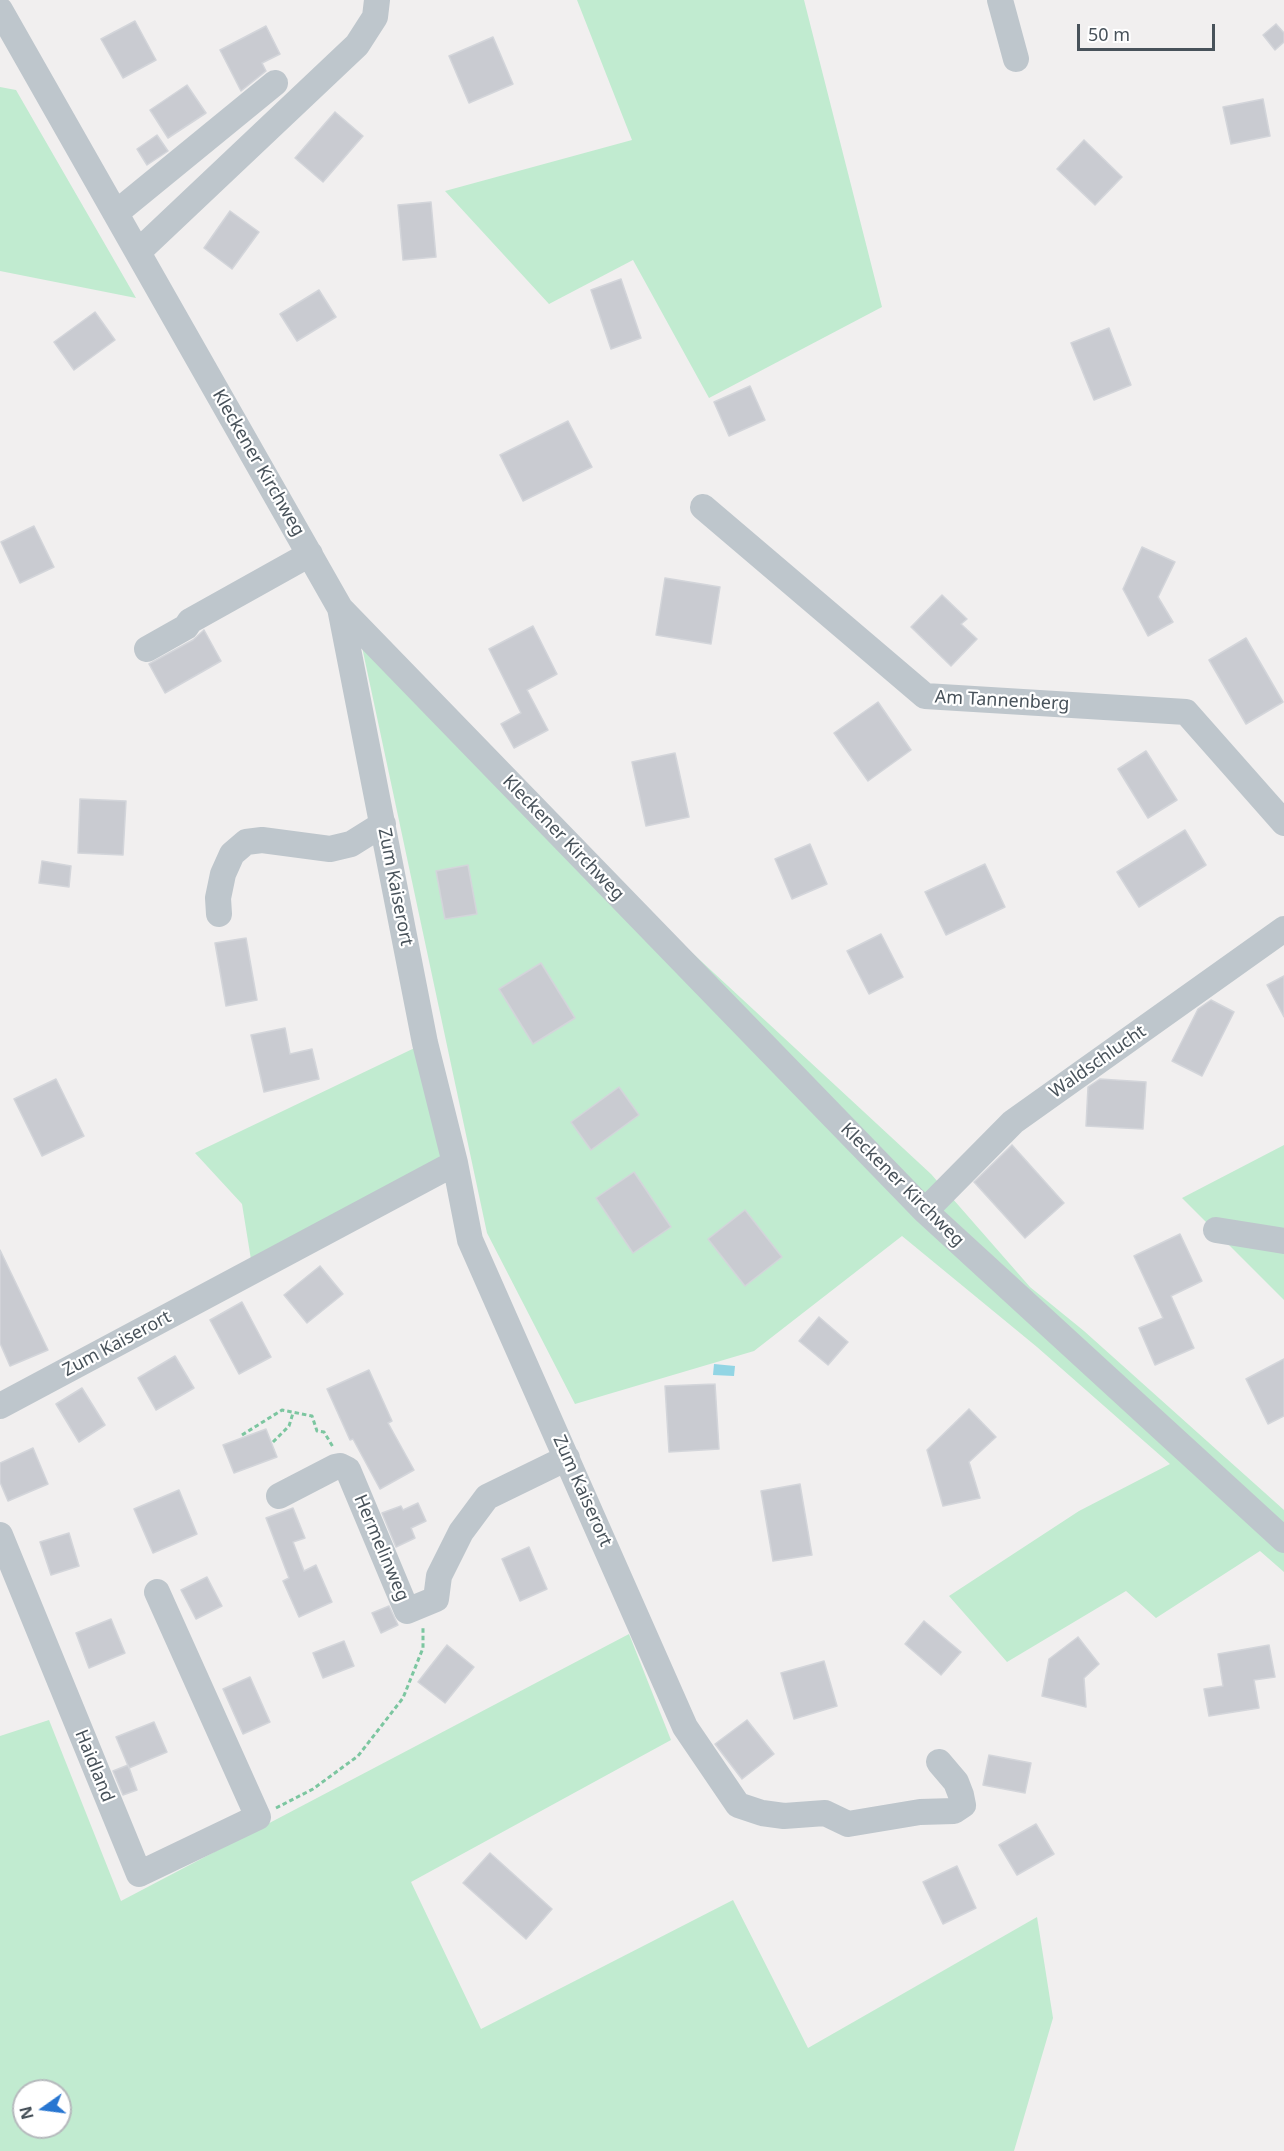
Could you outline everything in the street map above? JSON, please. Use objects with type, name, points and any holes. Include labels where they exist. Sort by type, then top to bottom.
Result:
[{"type":"street","points":[[138,252],[357,45],[375,17],[377,0]]},
{"type":"street","points":[[1000,0],[1016,59]]},
{"type":"street","name":"Kleckener Kirchweg","points":[[0,10],[340,608],[925,1211],[1283,1538]]},
{"type":"street","points":[[116,213],[275,83]]},
{"type":"street","name":"Am Tannenberg","points":[[704,507],[925,696],[1186,712],[1284,823]]},
{"type":"street","points":[[147,649],[186,627],[190,621],[310,554]]},
{"type":"street","name":"Zum Kaiserort","points":[[340,608],[425,1043],[456,1163],[470,1240],[685,1727],[738,1805],[762,1813],[784,1816],[825,1813],[848,1824],[920,1812],[954,1811],[963,1805],[961,1795],[956,1782],[939,1762]]},
{"type":"street","points":[[219,914],[218,898],[223,874],[232,854],[246,842],[262,840],[330,849],[351,844],[383,824]]},
{"type":"street","name":"Waldschlucht","points":[[925,1211],[1013,1122],[1284,929]]},
{"type":"street","name":"Zum Kaiserort","points":[[0,1406],[456,1163]]},
{"type":"street","points":[[1216,1230],[1284,1241]]},
{"type":"street","name":"Hermelinweg","points":[[343,1468],[407,1611],[436,1599],[439,1576],[460,1532],[487,1497],[567,1458]]},
{"type":"street","points":[[279,1496],[343,1468]]},
{"type":"street","name":"Haidland","points":[[0,1535],[139,1874],[258,1817]]},
{"type":"street","points":[[156,1592],[258,1817]]},
{"type":"path","points":[[242,1435],[282,1410],[312,1416],[317,1431],[324,1432],[331,1440],[343,1468]]},
{"type":"path","points":[[273,1442],[289,1426],[293,1413]]},
{"type":"path","name":"Hermelinweg","points":[[258,1817],[313,1789],[358,1756],[403,1698],[423,1648],[422,1605]]},
{"type":"green space","points":[[577,0],[804,0],[882,307],[709,398],[633,260],[549,304],[445,191],[632,140]]},
{"type":"green space","points":[[0,87],[16,90],[136,298],[0,271]]},
{"type":"green space","points":[[362,647],[931,1174],[1030,1287],[1084,1331],[1284,1510],[1284,1572],[1260,1551],[1156,1618],[1126,1591],[1007,1662],[949,1596],[1079,1511],[1170,1464],[1037,1347],[902,1236],[754,1351],[575,1404],[487,1233]]},
{"type":"green space","points":[[425,1043],[455,1163],[253,1272],[242,1204],[195,1153]]},
{"type":"green space","points":[[1284,1145],[1284,1300],[1182,1198]]},
{"type":"green space","points":[[629,1634],[671,1740],[411,1882],[481,2029],[733,1900],[808,2048],[1037,1917],[1053,2018],[1014,2151],[0,2151],[0,1736],[49,1720],[121,1901]]},
{"type":"water","points":[[714,1364],[735,1366],[734,1376],[713,1375]]},
{"type":"building","points":[[135,21],[156,60],[123,78],[101,39]]},
{"type":"building","points":[[1276,24],[1284,33],[1284,42],[1275,50],[1263,35]]},
{"type":"building","points":[[266,26],[280,54],[262,63],[266,71],[241,91],[220,50]]},
{"type":"building","points":[[493,37],[513,84],[469,103],[449,56]]},
{"type":"building","points":[[187,85],[206,113],[168,138],[150,110]]},
{"type":"building","points":[[1263,99],[1270,136],[1231,144],[1223,107]]},
{"type":"building","points":[[335,112],[363,136],[323,182],[295,158]]},
{"type":"building","points":[[157,135],[168,151],[147,165],[137,149]]},
{"type":"building","points":[[1084,140],[1122,177],[1095,205],[1057,169]]},
{"type":"building","points":[[431,202],[436,257],[403,260],[398,205]]},
{"type":"building","points":[[230,211],[259,232],[232,269],[204,248]]},
{"type":"building","points":[[621,279],[641,338],[611,349],[591,290]]},
{"type":"building","points":[[319,290],[336,317],[297,341],[280,314]]},
{"type":"building","points":[[95,312],[115,340],[74,370],[54,342]]},
{"type":"building","points":[[1109,328],[1131,385],[1094,400],[1071,343]]},
{"type":"building","points":[[750,386],[765,420],[729,436],[714,402]]},
{"type":"building","points":[[568,421],[592,467],[523,501],[500,455]]},
{"type":"building","points":[[34,526],[54,567],[20,583],[1,542]]},
{"type":"building","points":[[1142,547],[1175,562],[1158,597],[1173,622],[1148,636],[1123,589]]},
{"type":"building","points":[[665,578],[720,587],[711,644],[656,635]]},
{"type":"building","points":[[942,595],[967,619],[961,624],[977,639],[951,666],[911,627]]},
{"type":"building","points":[[533,626],[557,674],[527,690],[548,730],[514,748],[501,724],[521,713],[489,649]]},
{"type":"building","points":[[204,630],[221,661],[165,693],[149,664],[193,640]]},
{"type":"building","points":[[1246,638],[1283,702],[1246,724],[1209,660]]},
{"type":"building","points":[[878,702],[911,750],[868,781],[834,733]]},
{"type":"building","points":[[1146,751],[1177,800],[1148,818],[1118,769]]},
{"type":"building","points":[[675,753],[689,817],[646,826],[632,762]]},
{"type":"building","points":[[80,799],[126,801],[123,855],[78,853]]},
{"type":"building","points":[[1185,830],[1206,865],[1139,907],[1117,872]]},
{"type":"building","points":[[810,844],[827,884],[792,899],[775,859]]},
{"type":"building","points":[[42,861],[71,866],[69,887],[39,883]]},
{"type":"building","points":[[985,864],[1005,907],[946,935],[925,892]]},
{"type":"building","points":[[468,865],[477,914],[445,919],[436,871]]},
{"type":"building","points":[[881,934],[903,977],[869,994],[847,951]]},
{"type":"building","points":[[246,938],[257,1000],[226,1006],[215,943]]},
{"type":"building","points":[[541,963],[575,1018],[533,1044],[499,989]]},
{"type":"building","points":[[1284,976],[1284,1017],[1267,985]]},
{"type":"building","points":[[1211,1000],[1234,1012],[1202,1076],[1172,1061],[1198,1009]]},
{"type":"building","points":[[285,1028],[290,1054],[312,1049],[319,1079],[264,1092],[251,1035]]},
{"type":"building","points":[[56,1079],[84,1136],[42,1156],[14,1099]]},
{"type":"building","points":[[1100,1079],[1146,1082],[1143,1129],[1086,1126],[1088,1087]]},
{"type":"building","points":[[619,1087],[639,1115],[591,1150],[571,1122]]},
{"type":"building","points":[[1012,1145],[1064,1203],[1025,1238],[974,1182]]},
{"type":"building","points":[[634,1172],[671,1227],[633,1253],[596,1198]]},
{"type":"building","points":[[745,1210],[782,1257],[745,1286],[708,1239]]},
{"type":"building","points":[[1180,1234],[1202,1281],[1171,1296],[1194,1348],[1155,1365],[1139,1328],[1163,1318],[1134,1256]]},
{"type":"building","points":[[0,1250],[48,1350],[10,1366],[0,1343]]},
{"type":"building","points":[[320,1266],[343,1294],[307,1323],[284,1295]]},
{"type":"building","points":[[242,1302],[271,1357],[239,1374],[210,1320]]},
{"type":"building","points":[[819,1317],[848,1342],[828,1365],[799,1341]]},
{"type":"building","points":[[175,1356],[194,1388],[156,1410],[138,1378]]},
{"type":"building","points":[[1284,1359],[1284,1416],[1268,1424],[1246,1379]]},
{"type":"building","points":[[369,1370],[392,1421],[388,1423],[414,1470],[380,1489],[353,1439],[350,1440],[327,1389]]},
{"type":"building","points":[[715,1384],[719,1449],[669,1452],[665,1386]]},
{"type":"building","points":[[82,1388],[105,1425],[79,1442],[56,1404]]},
{"type":"building","points":[[969,1409],[996,1437],[969,1462],[980,1498],[943,1506],[927,1450]]},
{"type":"building","points":[[266,1429],[277,1457],[234,1473],[223,1445]]},
{"type":"building","points":[[33,1448],[48,1484],[8,1501],[0,1482],[0,1463]]},
{"type":"building","points":[[800,1484],[812,1555],[773,1561],[761,1491]]},
{"type":"building","points":[[179,1490],[197,1534],[153,1553],[134,1509]]},
{"type":"building","points":[[418,1503],[426,1521],[411,1528],[415,1538],[396,1547],[382,1513],[401,1506],[403,1510]]},
{"type":"building","points":[[293,1508],[305,1538],[293,1542],[304,1571],[316,1565],[332,1602],[299,1617],[283,1581],[289,1578],[266,1518]]},
{"type":"building","points":[[69,1533],[79,1566],[51,1575],[40,1542]]},
{"type":"building","points":[[529,1547],[547,1589],[520,1601],[502,1559]]},
{"type":"building","points":[[207,1577],[222,1606],[196,1619],[181,1590]]},
{"type":"building","points":[[389,1606],[398,1625],[381,1633],[372,1613]]},
{"type":"building","points":[[111,1619],[125,1653],[89,1668],[76,1633]]},
{"type":"building","points":[[924,1621],[961,1652],[941,1675],[905,1644]]},
{"type":"building","points":[[1078,1637],[1099,1664],[1084,1678],[1086,1707],[1042,1696],[1049,1659]]},
{"type":"building","points":[[344,1641],[354,1666],[323,1678],[313,1653]]},
{"type":"building","points":[[447,1645],[474,1667],[445,1703],[418,1682]]},
{"type":"building","points":[[1269,1645],[1275,1677],[1254,1680],[1259,1708],[1209,1716],[1204,1689],[1223,1686],[1218,1654]]},
{"type":"building","points":[[824,1661],[837,1706],[794,1719],[781,1673]]},
{"type":"building","points":[[250,1677],[270,1722],[243,1734],[223,1689]]},
{"type":"building","points":[[747,1720],[774,1754],[742,1779],[715,1744]]},
{"type":"building","points":[[154,1722],[167,1752],[129,1768],[116,1737]]},
{"type":"building","points":[[989,1755],[1031,1763],[1025,1793],[983,1785]]},
{"type":"building","points":[[128,1765],[137,1790],[123,1795],[113,1771]]},
{"type":"building","points":[[1036,1824],[1054,1854],[1017,1875],[999,1845]]},
{"type":"building","points":[[490,1853],[552,1909],[526,1939],[463,1883]]},
{"type":"building","points":[[957,1866],[976,1908],[943,1924],[923,1882]]}]
